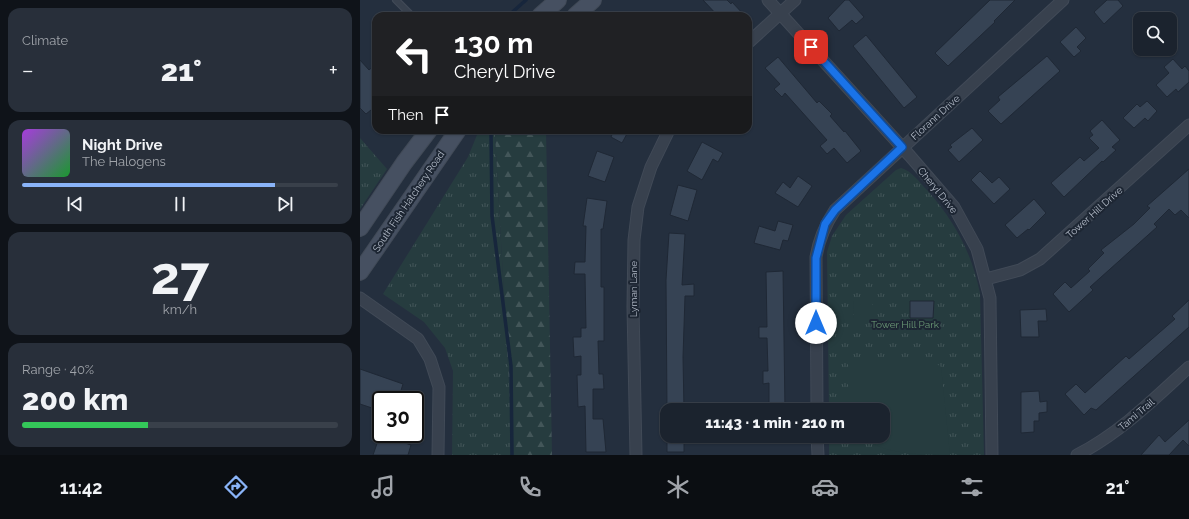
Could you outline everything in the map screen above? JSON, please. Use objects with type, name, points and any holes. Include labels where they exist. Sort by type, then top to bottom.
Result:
[{"type":"main road","points":[[544,12],[558,0]]},
{"type":"main road","points":[[580,12],[593,0]]},
{"type":"main road","points":[[360,228],[404,163],[426,134]]},
{"type":"main road","name":"South Fish Hatchery Road","points":[[360,272],[455,134]]},
{"type":"street","name":"Cheryl Drive","points":[[768,0],[902,147],[954,207],[977,249],[990,298],[992,352],[992,455]]},
{"type":"street","points":[[752,38],[795,0]]},
{"type":"street","name":"Florann Drive","points":[[817,403],[816,258],[819,240],[825,224],[835,210],[1063,0]]},
{"type":"street","name":"Tower Hill Drive","points":[[986,279],[1020,270],[1040,259],[1189,125]]},
{"type":"street","name":"Lyman Lane","points":[[636,455],[633,307],[634,240],[638,207],[651,167],[667,134]]},
{"type":"street","points":[[360,298],[418,339],[430,358],[439,387],[438,455]]},
{"type":"street","name":"Tami Trail","points":[[1078,455],[1096,446],[1130,421],[1189,367]]},
{"type":"street","points":[[817,443],[818,455]]},
{"type":"lane","points":[[396,0],[408,12]]},
{"type":"green space","points":[[477,134],[495,134],[513,455],[452,455],[453,371],[445,348],[424,322],[383,294],[468,157]]},
{"type":"green space","points":[[495,134],[546,134],[552,455],[513,455]]},
{"type":"green space","points":[[360,138],[387,169],[360,209]]},
{"type":"green space","name":"Tower Hill Park","points":[[901,168],[909,172],[937,202],[961,238],[972,264],[980,293],[984,455],[829,455],[829,443],[890,443],[890,403],[829,403],[827,252],[832,236],[846,215],[896,170]]},
{"type":"green space","points":[[853,301],[872,301],[872,318],[854,318]]},
{"type":"green space","points":[[848,361],[933,361],[941,367],[950,455],[904,453],[880,447],[872,443],[890,443],[890,403],[848,402]]},
{"type":"building","points":[[703,0],[727,0],[731,4],[732,2],[741,12],[714,12]]},
{"type":"building","points":[[845,0],[849,0],[864,17],[856,24],[852,20],[839,31],[828,18]]},
{"type":"building","points":[[990,0],[1015,0],[994,21],[995,22],[948,66],[935,53]]},
{"type":"building","points":[[1107,0],[1118,0],[1123,6],[1104,24],[1094,12]]},
{"type":"building","points":[[1076,27],[1086,38],[1077,47],[1081,51],[1074,57],[1060,42]]},
{"type":"building","points":[[866,35],[917,97],[904,108],[853,46]]},
{"type":"building","points":[[1047,56],[1060,71],[1001,124],[988,111],[1000,100],[998,97]]},
{"type":"building","points":[[778,57],[817,103],[819,101],[832,114],[830,116],[844,132],[845,131],[861,151],[847,163],[834,148],[827,154],[820,146],[827,140],[785,93],[782,97],[774,89],[780,84],[765,68]]},
{"type":"building","points":[[1173,59],[1182,69],[1185,66],[1189,71],[1189,82],[1178,92],[1176,89],[1167,97],[1156,85],[1169,73],[1164,67]]},
{"type":"building","points":[[360,60],[369,70],[372,67],[372,109],[366,114],[360,108]]},
{"type":"building","points":[[1147,101],[1157,111],[1148,121],[1145,118],[1134,128],[1123,118],[1137,104],[1140,107]]},
{"type":"building","points":[[1102,120],[1120,140],[1112,147],[1116,150],[1103,162],[1102,161],[1064,197],[1051,183],[1080,157],[1084,161],[1099,148],[1089,138],[1093,135],[1090,131]]},
{"type":"building","points":[[972,128],[983,140],[959,162],[948,150],[952,147],[950,145]]},
{"type":"building","points":[[612,134],[627,134],[622,143],[611,137]]},
{"type":"building","points":[[702,142],[723,153],[718,162],[713,159],[702,180],[687,171]]},
{"type":"building","points":[[597,151],[614,157],[605,182],[588,176]]},
{"type":"building","points":[[1189,169],[1189,218],[1181,210],[1175,215],[1169,209],[1154,224],[1157,227],[1090,287],[1093,290],[1069,312],[1053,294],[1065,282],[1071,288],[1090,271],[1088,269],[1104,253],[1101,250],[1134,224],[1150,208],[1147,206]]},
{"type":"building","points":[[980,171],[992,183],[999,177],[1010,189],[994,204],[971,180]]},
{"type":"building","points":[[798,176],[812,186],[798,207],[775,193],[783,182],[790,188]]},
{"type":"building","points":[[678,185],[697,190],[688,221],[670,215]]},
{"type":"building","points":[[587,198],[607,201],[603,229],[601,229],[601,287],[604,287],[604,341],[598,341],[599,374],[603,374],[604,389],[593,389],[593,419],[603,419],[606,452],[586,452],[585,406],[578,407],[577,375],[581,375],[581,356],[574,357],[573,337],[581,337],[581,328],[586,328],[585,274],[574,274],[575,262],[585,262],[586,226],[583,226]]},
{"type":"building","points":[[1034,199],[1046,213],[1029,230],[1028,229],[1017,238],[1005,225]]},
{"type":"building","points":[[778,221],[793,225],[788,241],[783,240],[780,250],[754,243],[759,226],[775,231]]},
{"type":"building","points":[[669,233],[685,234],[682,285],[694,284],[694,296],[685,296],[683,357],[684,403],[667,403],[666,280]]},
{"type":"building","points":[[783,271],[785,403],[769,403],[769,383],[763,384],[763,371],[768,371],[767,338],[759,338],[759,327],[767,327],[766,272]]},
{"type":"building","points":[[1189,300],[1189,327],[1096,410],[1091,408],[1084,415],[1065,394],[1076,384],[1085,393],[1126,356],[1129,359],[1175,319],[1172,316]]},
{"type":"building","points":[[910,301],[934,301],[933,318],[910,318]]},
{"type":"building","points":[[1046,309],[1047,321],[1038,321],[1039,337],[1021,337],[1020,310]]},
{"type":"building","points":[[360,369],[403,384],[401,391],[372,391],[372,408],[360,404]]},
{"type":"building","points":[[1039,391],[1040,402],[1047,401],[1047,412],[1039,413],[1039,421],[1034,421],[1034,432],[1021,433],[1021,392]]},
{"type":"building","points":[[1189,420],[1189,446],[1183,440],[1169,455],[1141,455],[1159,435],[1165,442]]},
{"type":"building","points":[[377,443],[405,443],[411,445],[408,455],[373,455]]},
{"type":"building","points":[[667,443],[684,443],[684,452],[667,452]]},
{"type":"waterway","points":[[512,12],[526,0]]},
{"type":"waterway","points":[[491,134],[492,216],[511,366],[512,455]]},
{"type":"route","points":[[811,47],[902,147],[835,210],[825,224],[819,240],[816,258],[816,323]]}]
